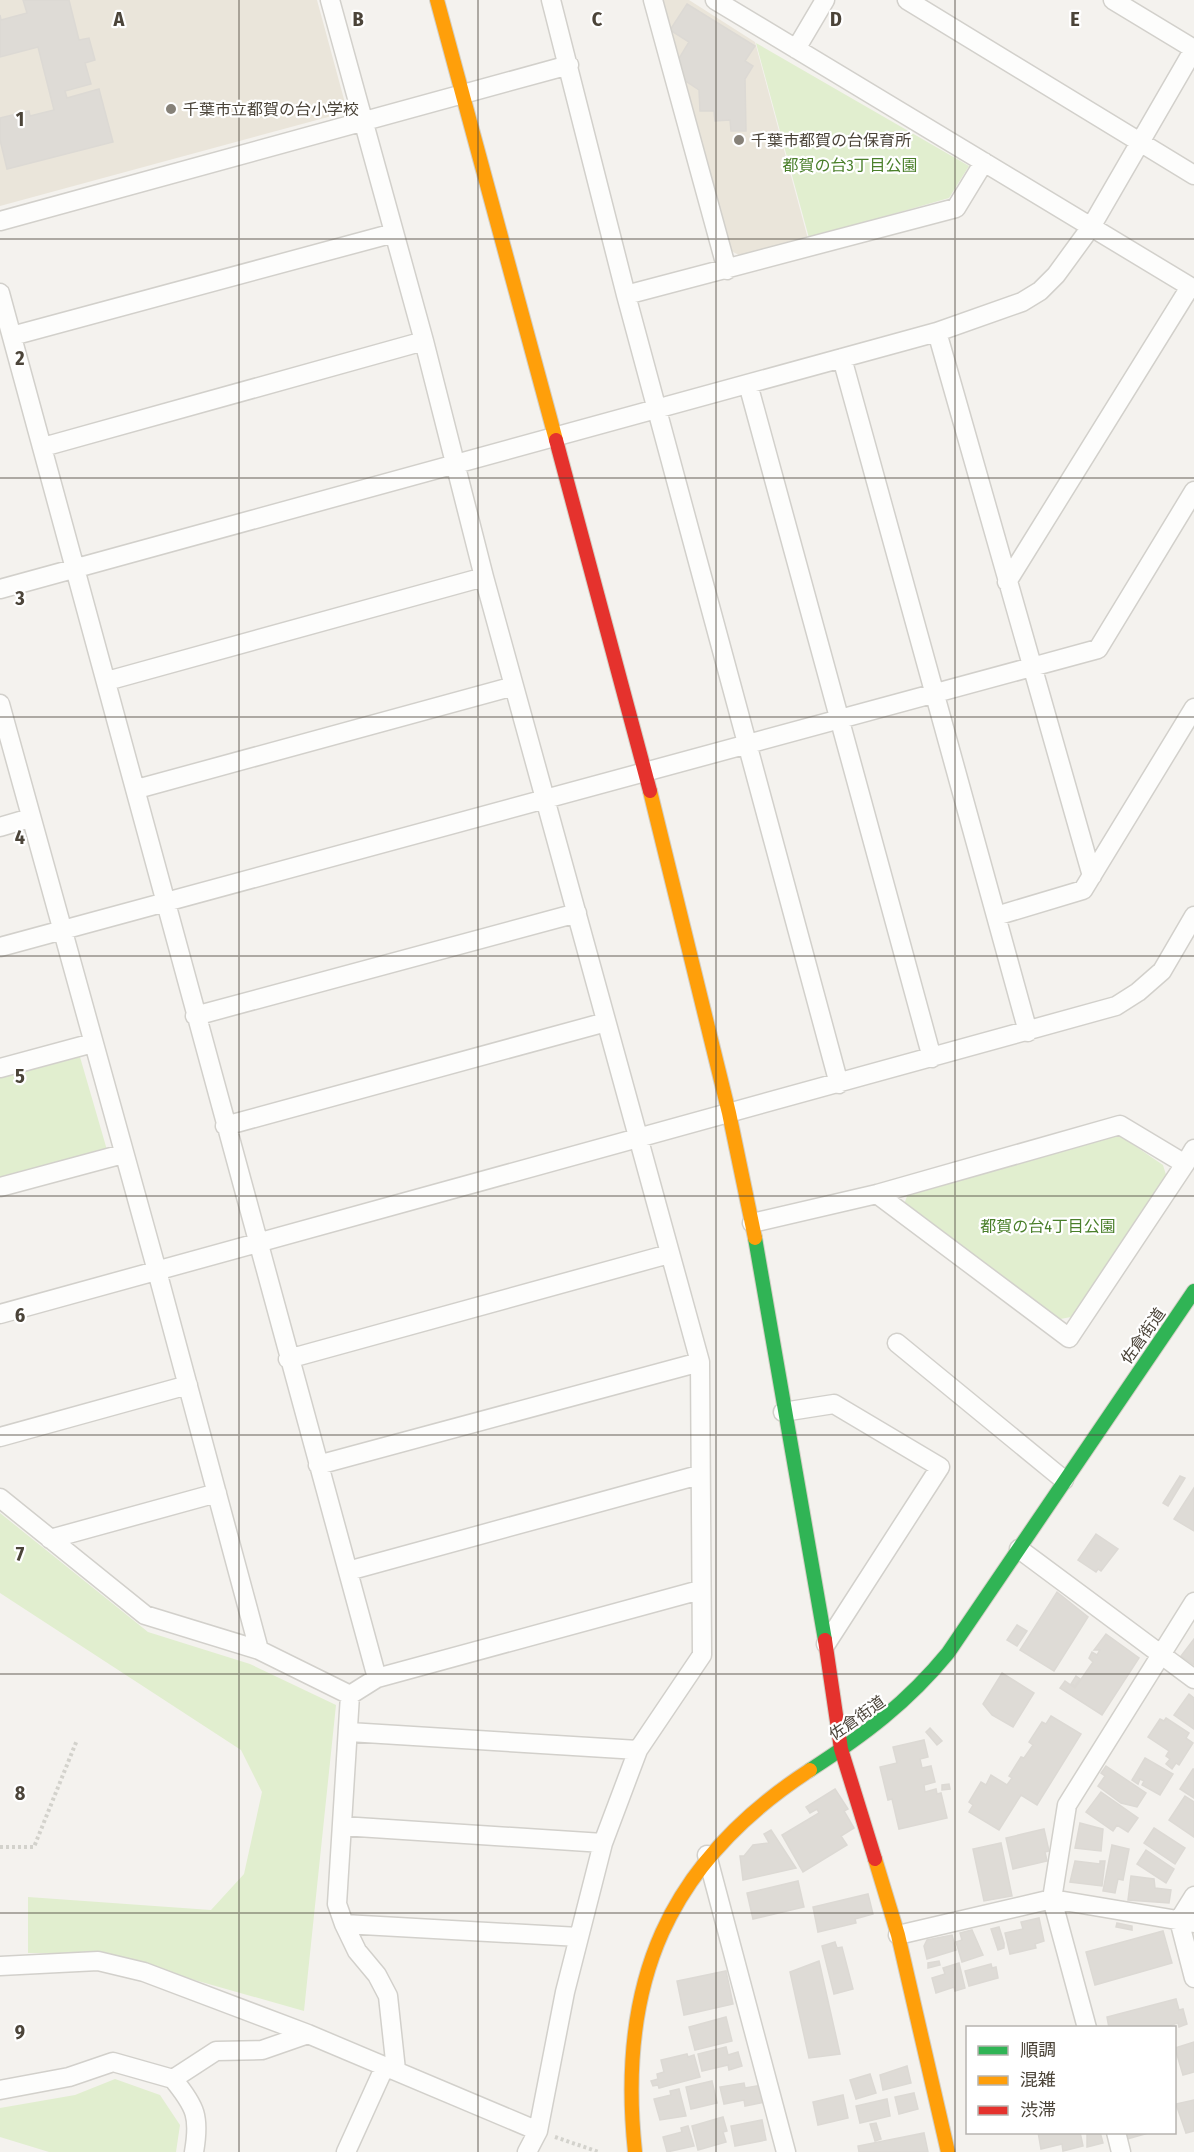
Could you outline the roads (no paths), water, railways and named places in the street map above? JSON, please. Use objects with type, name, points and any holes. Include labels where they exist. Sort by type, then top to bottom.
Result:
[{"type":"street","points":[[330,0],[424,340],[484,577],[700,1362],[702,1655],[638,1750],[603,1843],[565,1992],[537,2131],[527,2152]]},
{"type":"street","points":[[436,0],[645,772],[729,1113],[752,1223],[783,1412],[826,1644],[841,1749],[898,1935],[948,2152]]},
{"type":"street","points":[[551,0],[656,409],[839,1084]]},
{"type":"street","points":[[653,0],[727,270]]},
{"type":"street","points":[[715,0],[1192,288],[1007,582]]},
{"type":"street","points":[[796,49],[825,0]]},
{"type":"street","points":[[908,0],[1194,175]]},
{"type":"street","points":[[0,589],[937,332],[1022,302],[1040,291],[1056,275],[1091,227],[1194,49],[1113,0]]},
{"type":"street","points":[[0,221],[569,65]]},
{"type":"street","points":[[626,296],[956,208],[984,162]]},
{"type":"street","points":[[12,336],[394,233]]},
{"type":"street","points":[[0,293],[137,789],[195,1016],[376,1678]]},
{"type":"street","points":[[937,332],[1030,667],[1092,876]]},
{"type":"street","points":[[43,447],[424,340]]},
{"type":"street","points":[[842,358],[1028,1032]]},
{"type":"street","points":[[748,384],[932,1058]]},
{"type":"street","points":[[0,947],[1098,648],[1194,491]]},
{"type":"street","points":[[107,681],[484,577]]},
{"type":"street","points":[[137,789],[514,686]]},
{"type":"street","points":[[0,706],[157,1270],[259,1650]]},
{"type":"street","points":[[996,916],[1083,890],[1194,708]]},
{"type":"street","points":[[0,827],[30,818]]},
{"type":"street","points":[[195,1016],[577,913]]},
{"type":"street","points":[[0,1314],[257,1241],[839,1084],[1116,1006],[1138,992],[1162,971],[1194,916]]},
{"type":"street","points":[[225,1126],[606,1022]]},
{"type":"street","points":[[0,1068],[93,1043]]},
{"type":"street","points":[[752,1223],[877,1194],[1120,1125],[1189,1157],[1069,1338],[877,1194]]},
{"type":"street","points":[[0,1187],[123,1154]]},
{"type":"street","points":[[288,1359],[669,1254]]},
{"type":"street","name":"佐倉街道","points":[[635,2152],[629,2121],[629,2058],[643,1989],[664,1929],[683,1890],[707,1855],[751,1812],[894,1714],[927,1678],[966,1630],[1064,1480],[1194,1291]]},
{"type":"street","points":[[897,1343],[1064,1480]]},
{"type":"street","points":[[318,1465],[700,1362]]},
{"type":"street","points":[[0,1437],[188,1385]]},
{"type":"street","points":[[783,1412],[834,1404],[940,1467],[826,1644]]},
{"type":"street","points":[[348,1571],[699,1475]]},
{"type":"street","points":[[50,1539],[217,1493]]},
{"type":"street","points":[[0,1498],[145,1615],[259,1650],[350,1695]]},
{"type":"street","points":[[1019,1549],[1194,1679]]},
{"type":"street","points":[[350,1695],[376,1678],[700,1590]]},
{"type":"street","points":[[1086,2026],[1052,1899],[1067,1805],[1194,1602]]},
{"type":"street","points":[[346,2152],[390,2068],[388,1996],[376,1975],[357,1951],[344,1924],[338,1904],[350,1695]]},
{"type":"street","points":[[349,1732],[638,1750]]},
{"type":"street","points":[[342,1826],[603,1843]]},
{"type":"street","points":[[707,1855],[786,2152]]},
{"type":"street","points":[[1194,1896],[1186,1922],[1194,1978]]},
{"type":"street","points":[[898,1935],[1052,1899],[1186,1922]]},
{"type":"street","points":[[344,1924],[579,1937]]},
{"type":"street","points":[[0,1966],[98,1961],[144,1972],[308,2034],[537,2131]]},
{"type":"street","points":[[173,2079],[216,2051],[262,2050],[308,2034]]},
{"type":"street","points":[[0,2090],[69,2077],[113,2062],[173,2079],[187,2096],[199,2123],[194,2152]]},
{"type":"street","points":[[1116,2134],[1121,2152]]},
{"type":"place","name":"千葉市立都賀の台小学校","points":[[171,109]]},
{"type":"place","name":"千葉市都賀の台保育所","points":[[739,140]]},
{"type":"park label","name":"都賀の台3丁目公園","points":[[850,165]]},
{"type":"park label","name":"都賀の台4丁目公園","points":[[1048,1226]]}]
